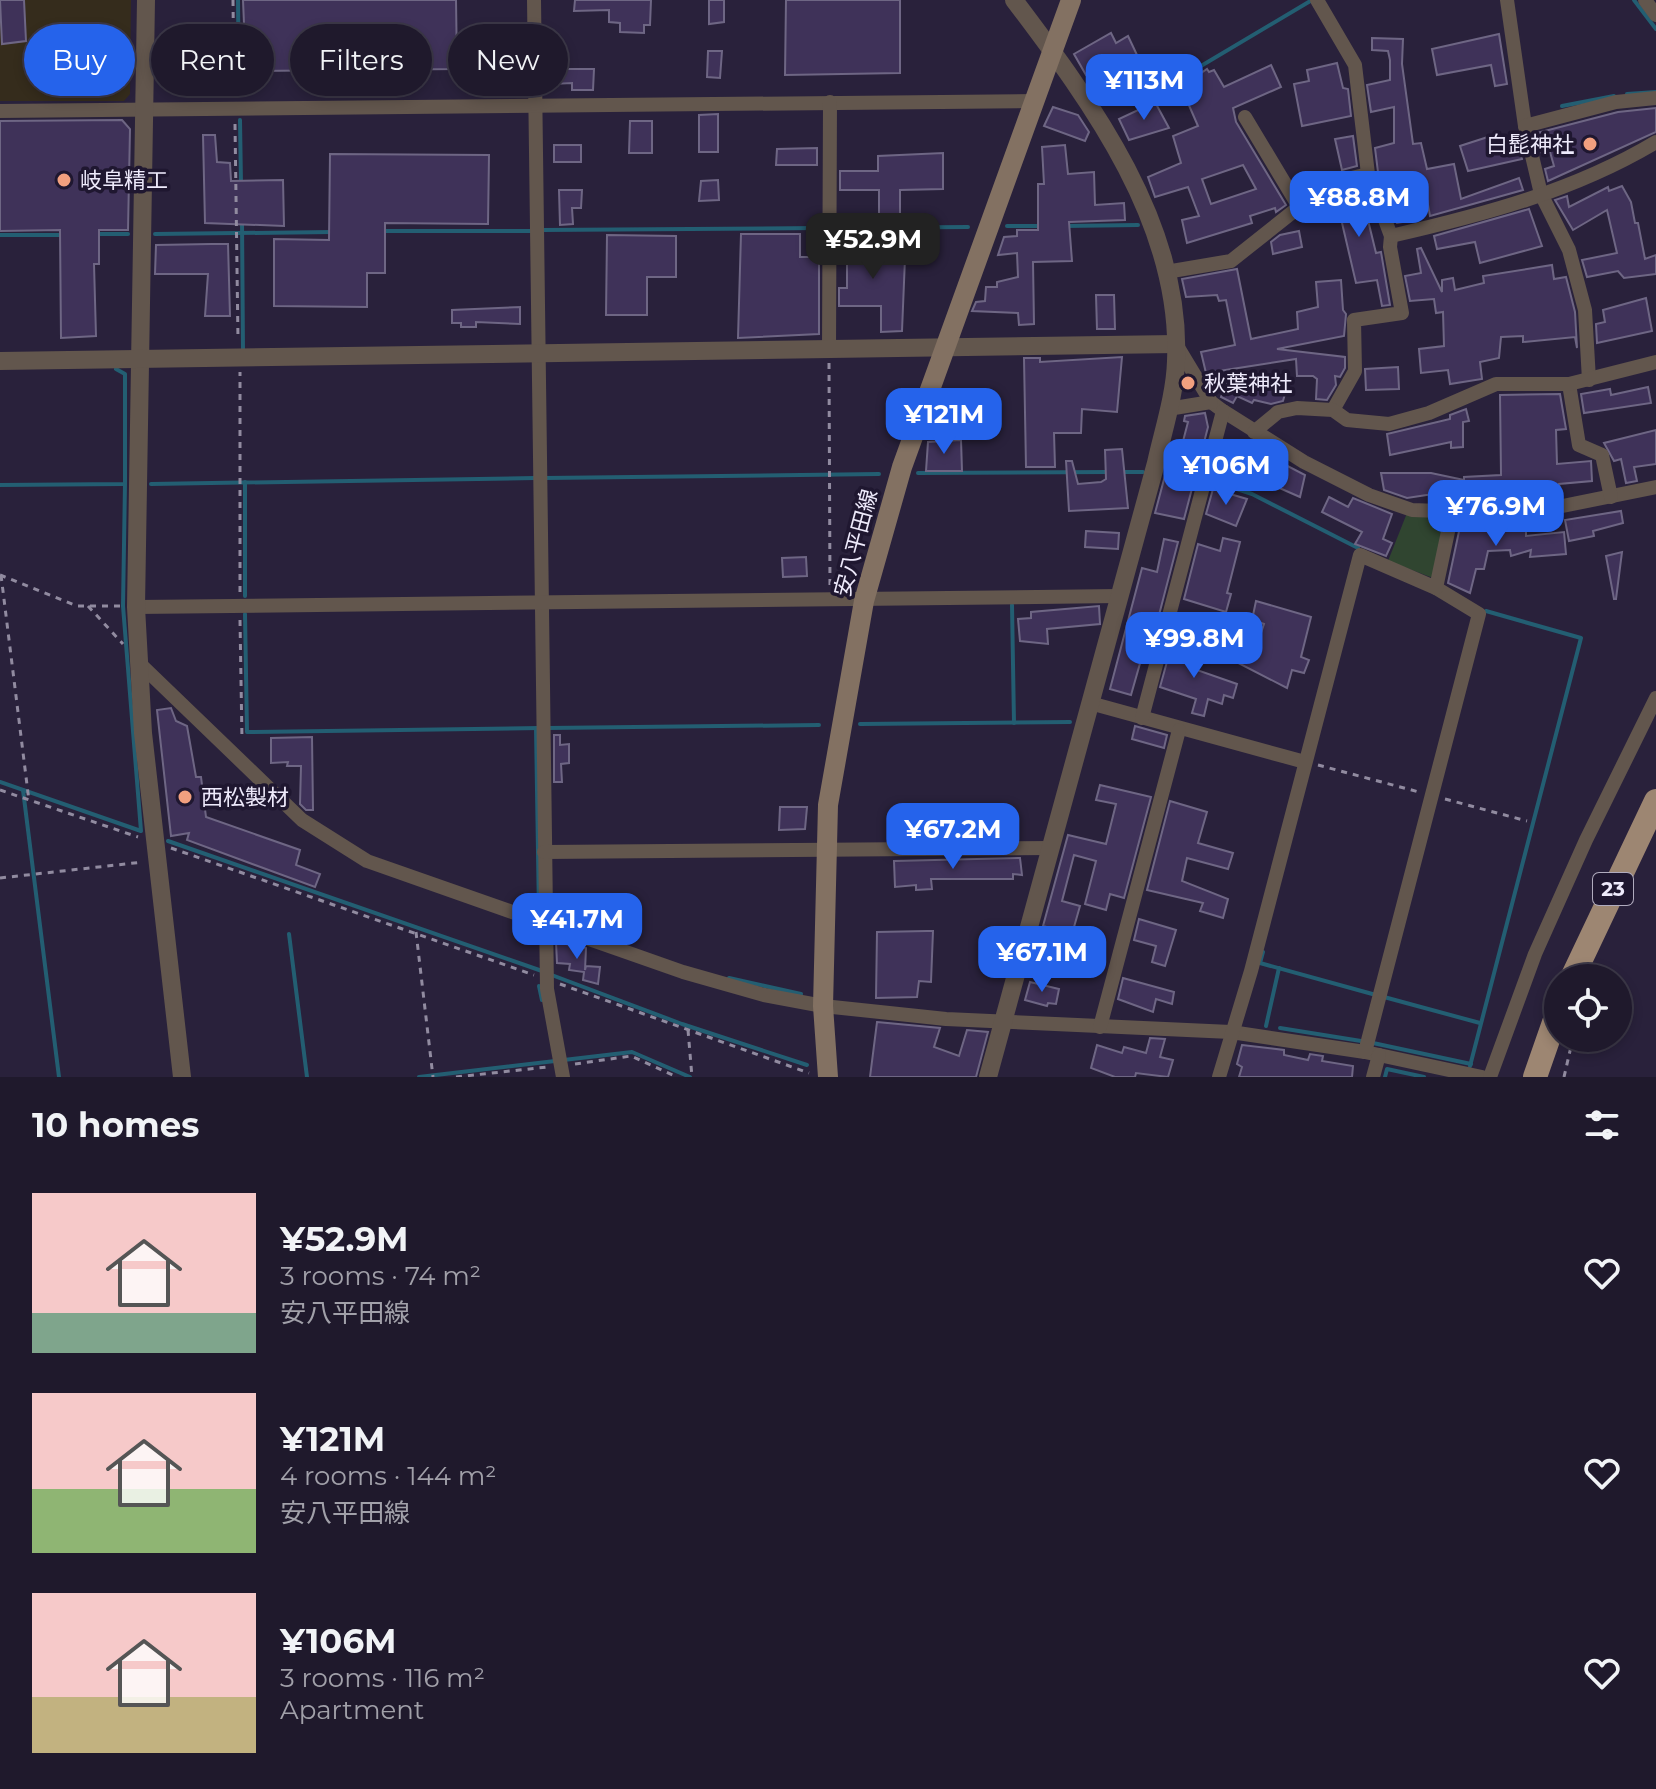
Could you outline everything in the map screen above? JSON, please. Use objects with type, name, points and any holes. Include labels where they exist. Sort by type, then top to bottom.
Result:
[{"type":"main road","name":"安八平田線","points":[[821,1076],[828,805],[864,601],[902,467],[1071,0]]},
{"type":"main road","name":"23","points":[[1579,964],[1656,801]]},
{"type":"main road","points":[[1535,1077],[1544,1051]]},
{"type":"street","points":[[146,0],[136,607],[138,662],[156,852],[182,1077]]},
{"type":"street","points":[[534,0],[547,979],[563,1077]]},
{"type":"street","points":[[988,1077],[1119,596],[1177,363],[1166,272],[1154,226],[1103,128],[1014,0]]},
{"type":"street","points":[[1317,0],[1355,65],[1368,174],[1391,236],[1402,313],[1354,320],[1355,371],[1333,410]]},
{"type":"street","points":[[1507,0],[1525,126],[1541,194],[1569,250],[1585,310],[1589,380]]},
{"type":"street","points":[[1645,0],[1656,15]]},
{"type":"street","points":[[1525,126],[1616,102],[1656,98]]},
{"type":"street","points":[[0,111],[1035,101]]},
{"type":"street","points":[[829,351],[830,102]]},
{"type":"street","points":[[1245,117],[1299,207]]},
{"type":"street","points":[[1391,236],[1501,210],[1615,167],[1656,142]]},
{"type":"street","points":[[1166,272],[1231,261],[1299,207],[1319,186],[1368,174]]},
{"type":"street","points":[[0,361],[1176,344]]},
{"type":"street","points":[[1176,344],[1217,406],[1254,432],[1369,495],[1412,510],[1523,514],[1656,487]]},
{"type":"street","points":[[1254,432],[1278,412],[1297,408],[1333,410],[1355,422],[1389,424],[1429,413],[1496,384],[1569,384],[1656,362]]},
{"type":"street","points":[[1569,384],[1579,445],[1602,455],[1611,497]]},
{"type":"street","points":[[1168,409],[1217,406]]},
{"type":"street","points":[[1142,718],[1217,406]]},
{"type":"street","points":[[1436,588],[1449,527],[1449,512]]},
{"type":"street","points":[[1219,1077],[1241,1008],[1360,555],[1436,588],[1479,614],[1432,796],[1372,1054],[1373,1077]]},
{"type":"street","points":[[136,607],[1119,596]]},
{"type":"street","points":[[138,662],[302,820],[367,861],[683,972],[764,995],[823,1006],[946,1019],[1006,1019],[1100,1027],[1231,1032],[1372,1054],[1482,1077]]},
{"type":"street","points":[[1490,1077],[1535,954],[1586,840],[1656,698]]},
{"type":"street","points":[[1090,703],[1179,730],[1305,762]]},
{"type":"street","points":[[1100,1027],[1179,730]]},
{"type":"street","points":[[544,852],[1051,848]]},
{"type":"path","points":[[233,0],[242,764]]},
{"type":"path","points":[[829,351],[830,601]]},
{"type":"path","points":[[29,801],[0,575],[77,606],[136,607]]},
{"type":"path","points":[[88,606],[138,662]]},
{"type":"path","points":[[1305,762],[1527,821]]},
{"type":"path","points":[[0,790],[156,852],[416,932],[821,1076]]},
{"type":"path","points":[[0,878],[156,852]]},
{"type":"path","points":[[416,932],[433,1077]]},
{"type":"path","points":[[688,1030],[692,1077]]},
{"type":"path","points":[[1564,1077],[1570,1052]]},
{"type":"shaded area","points":[[0,0],[131,0],[131,24],[24,24],[24,96],[128,96],[124,101],[0,101]]},
{"type":"green space","points":[[1407,513],[1440,516],[1444,524],[1433,578],[1388,561]]},
{"type":"building","points":[[0,0],[24,0],[24,41],[2,44]]},
{"type":"building","points":[[243,0],[456,0],[456,24],[448,24],[448,69],[432,69],[432,24],[290,24],[290,71],[274,71],[274,24],[244,24]]},
{"type":"building","points":[[575,0],[651,0],[650,25],[644,25],[644,33],[620,32],[620,23],[609,22],[609,10],[574,11]]},
{"type":"building","points":[[709,0],[724,0],[724,22],[709,24]]},
{"type":"building","points":[[786,0],[900,0],[900,73],[785,75]]},
{"type":"building","points":[[1111,33],[1116,43],[1128,36],[1146,74],[1136,78],[1127,59],[1086,75],[1074,54]]},
{"type":"building","points":[[1499,34],[1507,84],[1495,86],[1491,65],[1437,75],[1432,49]]},
{"type":"building","points":[[1372,38],[1403,39],[1402,64],[1413,144],[1421,143],[1427,169],[1454,164],[1461,199],[1519,178],[1523,190],[1430,216],[1425,188],[1417,190],[1414,177],[1391,182],[1409,221],[1397,223],[1378,172],[1375,148],[1394,143],[1394,107],[1371,112],[1367,85],[1390,80],[1390,60],[1388,51],[1372,50]]},
{"type":"building","points":[[708,51],[722,51],[720,78],[707,77]]},
{"type":"building","points":[[1337,63],[1343,88],[1348,89],[1351,116],[1302,126],[1294,84],[1309,81],[1307,70]]},
{"type":"building","points":[[1271,65],[1281,87],[1233,108],[1236,122],[1286,205],[1276,212],[1275,208],[1250,216],[1252,223],[1187,243],[1182,220],[1199,216],[1188,187],[1155,197],[1148,177],[1181,163],[1173,136],[1198,126],[1181,87],[1207,69],[1209,72],[1214,70],[1224,87]],"holes":[[[1243,165],[1256,189],[1211,204],[1202,179]]]},
{"type":"building","points":[[568,69],[594,69],[593,90],[572,90],[572,83],[568,83]]},
{"type":"building","points":[[1155,102],[1169,128],[1129,140],[1119,119]]},
{"type":"building","points":[[1053,107],[1078,115],[1089,132],[1085,141],[1044,126]]},
{"type":"building","name":"白髭神社","points":[[1656,108],[1656,132],[1548,181],[1545,169],[1554,166],[1550,152],[1542,154],[1537,133],[1618,112]]},
{"type":"building","points":[[718,114],[718,152],[699,152],[699,115]]},
{"type":"building","name":"岐阜精工","points":[[122,120],[130,129],[128,230],[99,230],[99,264],[94,264],[96,336],[61,338],[60,230],[0,231],[0,121]]},
{"type":"building","points":[[630,121],[652,121],[652,153],[629,153]]},
{"type":"building","points":[[203,135],[215,135],[217,162],[230,163],[231,181],[283,180],[284,226],[205,223]]},
{"type":"building","points":[[1494,135],[1499,142],[1517,137],[1522,159],[1468,171],[1460,146]]},
{"type":"building","points":[[1353,136],[1357,166],[1342,170],[1335,139]]},
{"type":"building","points":[[554,145],[581,145],[581,162],[554,162]]},
{"type":"building","points":[[1065,145],[1068,174],[1094,172],[1095,205],[1124,203],[1125,220],[1069,222],[1072,261],[1033,262],[1034,324],[1019,325],[1018,313],[972,311],[976,302],[985,301],[986,287],[997,287],[997,282],[1018,277],[1017,253],[998,255],[1004,237],[1017,236],[1017,230],[1038,230],[1038,184],[1044,184],[1042,147]]},
{"type":"building","points":[[817,148],[817,165],[776,165],[777,149]]},
{"type":"building","points":[[943,153],[943,189],[900,190],[900,219],[879,220],[879,190],[840,190],[840,171],[878,171],[878,156]]},
{"type":"building","points":[[330,154],[489,155],[488,224],[385,223],[385,273],[367,273],[367,307],[274,306],[274,239],[329,240]]},
{"type":"building","points":[[718,180],[719,200],[699,201],[701,181]]},
{"type":"building","points":[[1622,186],[1631,202],[1635,223],[1638,223],[1645,259],[1656,255],[1656,274],[1624,278],[1618,271],[1587,277],[1582,260],[1617,253],[1607,210],[1573,230],[1555,200],[1567,196],[1569,207],[1608,187],[1609,191]]},
{"type":"building","points":[[1347,189],[1349,200],[1365,196],[1373,215],[1367,216],[1376,253],[1381,252],[1390,305],[1382,306],[1377,280],[1356,283],[1339,210],[1325,213],[1322,197]]},
{"type":"building","points":[[559,190],[582,190],[581,208],[572,208],[573,224],[560,225]]},
{"type":"building","points":[[1529,209],[1542,246],[1480,263],[1475,242],[1437,249],[1434,236]]},
{"type":"building","points":[[1299,231],[1302,247],[1273,254],[1271,242],[1280,235]]},
{"type":"building","points":[[741,234],[800,234],[800,257],[819,257],[819,334],[738,338]]},
{"type":"building","points":[[839,234],[870,234],[869,260],[905,258],[902,331],[881,332],[881,306],[839,306],[839,288],[847,288],[847,254],[839,254]]},
{"type":"building","points":[[607,235],[676,236],[676,277],[647,277],[647,315],[606,315]]},
{"type":"building","points":[[228,244],[230,316],[205,316],[208,274],[155,274],[156,245]]},
{"type":"building","points":[[1421,248],[1442,292],[1442,280],[1453,278],[1455,290],[1484,283],[1483,276],[1552,265],[1554,279],[1566,277],[1575,312],[1577,348],[1575,337],[1523,342],[1523,336],[1501,337],[1499,358],[1480,362],[1482,379],[1450,384],[1448,370],[1421,373],[1419,349],[1444,346],[1443,312],[1436,313],[1434,299],[1410,301],[1405,276],[1421,273],[1417,249]]},
{"type":"building","points":[[1237,269],[1251,339],[1298,329],[1297,312],[1318,307],[1316,282],[1341,280],[1346,314],[1344,336],[1277,349],[1345,357],[1345,368],[1340,377],[1335,376],[1336,385],[1327,400],[1316,399],[1317,379],[1297,376],[1296,359],[1206,373],[1201,352],[1235,345],[1226,300],[1219,301],[1217,295],[1186,297],[1182,279]]},
{"type":"building","points":[[1096,295],[1114,295],[1115,329],[1097,329]]},
{"type":"building","points":[[1646,298],[1652,331],[1597,343],[1596,324],[1605,322],[1603,310]]},
{"type":"building","points":[[520,307],[520,324],[476,322],[476,327],[461,327],[461,323],[452,323],[452,310]]},
{"type":"building","points":[[1122,357],[1117,412],[1082,409],[1081,433],[1054,433],[1055,467],[1026,467],[1024,358],[1040,358],[1040,362]]},
{"type":"building","points":[[1398,367],[1399,389],[1366,390],[1365,369]]},
{"type":"building","points":[[1231,372],[1288,383],[1283,401],[1271,404],[1254,400],[1252,403],[1237,396],[1233,403],[1221,397]]},
{"type":"building","points":[[1648,387],[1651,403],[1584,413],[1581,394],[1610,389],[1611,395]]},
{"type":"building","points":[[1560,394],[1566,429],[1556,430],[1557,464],[1591,461],[1592,481],[1559,484],[1561,496],[1522,504],[1481,502],[1480,496],[1459,496],[1458,502],[1438,501],[1440,493],[1407,498],[1384,490],[1381,473],[1431,473],[1464,480],[1464,477],[1501,475],[1500,395]]},
{"type":"building","points":[[1466,409],[1469,421],[1463,422],[1463,447],[1451,448],[1451,442],[1390,455],[1387,434],[1450,419],[1450,415]]},
{"type":"building","points":[[1205,413],[1208,427],[1201,454],[1181,449],[1188,422],[1184,421],[1185,416]]},
{"type":"building","points":[[1656,430],[1656,464],[1634,467],[1637,481],[1626,483],[1621,459],[1614,461],[1604,443]]},
{"type":"building","points":[[961,440],[962,471],[926,471],[928,442]]},
{"type":"building","points":[[1122,449],[1128,508],[1069,511],[1066,461],[1072,461],[1078,484],[1101,482],[1106,479],[1105,450]]},
{"type":"building","points":[[1276,460],[1305,475],[1300,497],[1268,483]]},
{"type":"building","points":[[1166,472],[1195,477],[1184,519],[1155,513]]},
{"type":"building","points":[[1213,489],[1247,499],[1236,526],[1206,514]]},
{"type":"building","points":[[1329,497],[1348,507],[1353,498],[1392,514],[1383,539],[1392,543],[1386,556],[1355,544],[1362,532],[1322,512]]},
{"type":"building","points":[[1621,511],[1623,523],[1593,531],[1594,536],[1569,541],[1565,520]]},
{"type":"building","points":[[1461,522],[1526,524],[1526,536],[1564,532],[1566,554],[1530,557],[1531,550],[1511,556],[1510,550],[1488,551],[1484,569],[1476,569],[1470,593],[1448,583]]},
{"type":"building","points":[[1086,531],[1119,533],[1118,549],[1085,547]]},
{"type":"building","points":[[1223,538],[1240,542],[1227,593],[1231,594],[1226,612],[1184,599],[1198,544],[1220,551]]},
{"type":"building","points":[[1164,539],[1178,542],[1147,661],[1141,660],[1131,695],[1110,689],[1142,568],[1157,572]]},
{"type":"building","points":[[1622,552],[1616,599],[1614,599],[1606,556]]},
{"type":"building","points":[[806,557],[807,576],[783,577],[782,558]]},
{"type":"building","points":[[1256,601],[1311,617],[1301,657],[1309,660],[1304,673],[1292,670],[1287,688],[1219,653],[1227,638],[1244,647],[1246,643],[1256,648],[1264,624],[1252,620]]},
{"type":"building","points":[[1099,606],[1100,624],[1047,629],[1048,644],[1020,641],[1018,619],[1031,618],[1031,612]]},
{"type":"building","points":[[1173,640],[1196,654],[1191,668],[1237,684],[1233,698],[1224,695],[1222,704],[1208,699],[1204,716],[1192,713],[1196,699],[1160,687]]},
{"type":"building","name":"西松製材","points":[[171,708],[176,721],[187,726],[196,777],[201,777],[206,817],[300,850],[296,865],[320,874],[315,887],[187,840],[189,833],[171,836],[157,710]]},
{"type":"building","points":[[1135,726],[1167,735],[1164,748],[1132,739]]},
{"type":"building","points":[[554,735],[560,735],[560,745],[569,744],[569,763],[561,764],[562,782],[554,782]]},
{"type":"building","points":[[312,737],[313,810],[306,810],[300,804],[301,766],[287,766],[288,762],[271,763],[271,738]]},
{"type":"building","points":[[1100,785],[1151,797],[1124,898],[1110,894],[1106,910],[1085,904],[1096,861],[1074,855],[1062,901],[1080,906],[1072,934],[1043,926],[1068,835],[1106,844],[1116,804],[1096,800]]},
{"type":"building","points":[[1170,801],[1207,812],[1198,843],[1233,853],[1228,869],[1187,858],[1182,881],[1228,899],[1223,918],[1200,911],[1203,903],[1147,890]]},
{"type":"building","points":[[780,807],[807,807],[805,829],[779,830]]},
{"type":"building","points":[[1020,858],[1022,875],[1013,874],[1013,879],[931,879],[932,889],[916,890],[916,885],[895,887],[894,861]]},
{"type":"building","points":[[1139,919],[1176,930],[1165,966],[1152,962],[1156,946],[1134,940]]},
{"type":"building","points":[[933,931],[931,982],[919,981],[917,997],[876,998],[877,932]]},
{"type":"building","points":[[556,942],[586,948],[585,970],[586,966],[600,967],[598,984],[583,980],[584,972],[569,970],[570,964],[557,963]]},
{"type":"building","points":[[1123,978],[1174,992],[1172,1004],[1156,999],[1153,1012],[1118,999]]},
{"type":"building","points":[[1030,982],[1059,989],[1056,1004],[1048,1003],[1047,1006],[1025,1000]]},
{"type":"building","points":[[877,1022],[940,1028],[934,1047],[959,1056],[967,1030],[988,1032],[976,1077],[870,1077]]},
{"type":"building","points":[[1150,1038],[1165,1039],[1160,1057],[1173,1060],[1168,1077],[1136,1073],[1135,1077],[1115,1077],[1091,1068],[1097,1045],[1122,1053],[1124,1047],[1146,1053]]},
{"type":"building","points":[[1242,1045],[1284,1050],[1284,1055],[1308,1060],[1310,1054],[1323,1056],[1322,1061],[1353,1066],[1352,1077],[1239,1077],[1242,1067],[1237,1064]]},
{"type":"waterway","points":[[238,0],[238,24]]},
{"type":"waterway","points":[[1169,85],[1312,0]]},
{"type":"waterway","points":[[1634,0],[1656,29]]},
{"type":"waterway","points":[[1627,94],[1656,92]]},
{"type":"waterway","points":[[1562,106],[1614,96]]},
{"type":"waterway","points":[[240,120],[241,185]]},
{"type":"waterway","points":[[242,222],[243,351]]},
{"type":"waterway","points":[[1064,226],[1138,225]]},
{"type":"waterway","points":[[1007,226],[1040,226]]},
{"type":"waterway","points":[[838,228],[968,227]]},
{"type":"waterway","points":[[542,230],[820,228]]},
{"type":"waterway","points":[[381,231],[531,231]]},
{"type":"waterway","points":[[155,234],[332,232]]},
{"type":"waterway","points":[[95,234],[128,234]]},
{"type":"waterway","points":[[0,235],[62,235]]},
{"type":"waterway","points":[[0,485],[125,484],[125,374],[116,369]]},
{"type":"waterway","points":[[918,473],[1108,472]]},
{"type":"waterway","points":[[1121,472],[1143,472]]},
{"type":"waterway","points":[[545,478],[879,474]]},
{"type":"waterway","points":[[151,484],[535,478]]},
{"type":"waterway","points":[[245,482],[245,596]]},
{"type":"waterway","points":[[0,782],[141,831],[123,606],[125,484]]},
{"type":"waterway","points":[[1222,484],[1252,494],[1358,548]]},
{"type":"waterway","points":[[1012,605],[1014,723]]},
{"type":"waterway","points":[[1470,1066],[1581,638],[1486,611]]},
{"type":"waterway","points":[[245,614],[247,732],[540,728]]},
{"type":"waterway","points":[[860,724],[1070,722]]},
{"type":"waterway","points":[[548,728],[819,725]]},
{"type":"waterway","points":[[536,728],[539,914]]},
{"type":"waterway","points":[[23,790],[59,1077]]},
{"type":"waterway","points":[[168,841],[542,971]]},
{"type":"waterway","points":[[289,934],[307,1077]]},
{"type":"waterway","points":[[1263,952],[1260,963],[1376,995]]},
{"type":"waterway","points":[[1266,1026],[1279,968]]},
{"type":"waterway","points":[[549,974],[682,1024],[807,1065]]},
{"type":"waterway","points":[[729,978],[801,994]]},
{"type":"waterway","points":[[539,986],[542,1000]]},
{"type":"waterway","points":[[1384,997],[1480,1023]]},
{"type":"waterway","points":[[1280,1028],[1361,1041]]},
{"type":"waterway","points":[[1373,1043],[1471,1064]]},
{"type":"waterway","points":[[419,1077],[632,1052],[690,1077]]},
{"type":"waterway","points":[[1385,1077],[1387,1069],[1424,1077]]},
{"type":"place","name":"白髭神社","points":[[1590,144]]},
{"type":"place","name":"岐阜精工","points":[[64,180]]},
{"type":"place","name":"秋葉神社","points":[[1188,383]]},
{"type":"place","name":"西松製材","points":[[185,797]]}]
